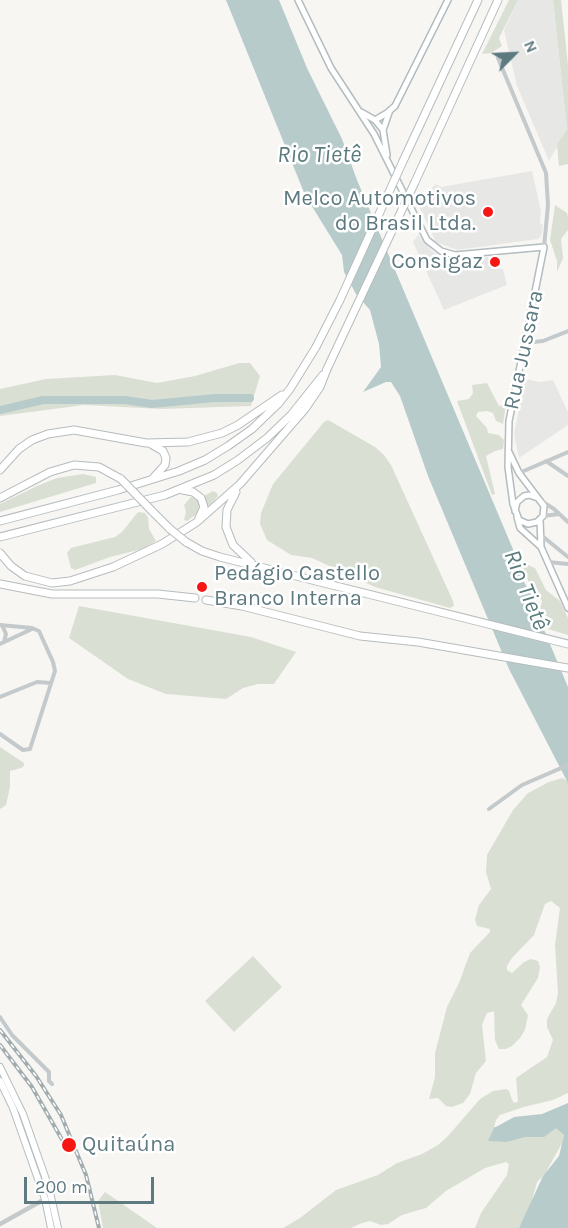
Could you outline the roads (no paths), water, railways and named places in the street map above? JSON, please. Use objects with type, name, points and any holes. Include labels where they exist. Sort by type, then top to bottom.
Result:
[{"type":"highway","points":[[0,521],[151,480],[188,467],[228,446],[261,421],[290,389],[316,347],[340,300],[478,0]]},
{"type":"highway","points":[[0,553],[10,566],[25,576],[43,582],[60,583],[84,577],[126,562],[162,544],[197,522],[240,484],[296,420],[327,369],[498,0]]},
{"type":"highway","points":[[0,537],[129,504],[180,489],[214,475],[254,448],[286,420],[317,386]]},
{"type":"highway","points":[[0,470],[13,454],[26,444],[40,436],[57,432],[82,431],[146,442],[188,442],[222,433],[254,416],[290,389]]},
{"type":"highway","points":[[146,442],[163,451],[166,458],[165,465],[151,480]]},
{"type":"highway","points":[[0,498],[51,472],[74,465],[99,467],[121,479],[170,529],[186,542],[212,555],[568,644]]},
{"type":"highway","points":[[240,484],[227,510],[226,527],[232,545],[243,557],[256,565]]},
{"type":"highway","points":[[180,489],[194,492],[201,498],[204,507],[197,522]]},
{"type":"highway","points":[[0,584],[46,593],[158,594],[195,598]]},
{"type":"highway","points":[[206,600],[242,606],[360,636],[450,647],[568,668]]},
{"type":"main road","points":[[298,0],[331,68],[371,128],[427,240],[441,251],[464,255],[544,247]]},
{"type":"main road","points":[[371,128],[375,120],[390,110],[398,100],[448,0]]},
{"type":"main road","points":[[358,110],[375,120],[383,130]]},
{"type":"main road","points":[[388,160],[383,130],[390,110]]},
{"type":"main road","points":[[374,134],[383,130]]},
{"type":"main road","name":"Rua Jussara","points":[[516,514],[512,502],[510,480],[511,408],[544,247]]},
{"type":"main road","name":"Rua Jussara","points":[[509,452],[519,472],[540,500]]},
{"type":"main road","points":[[510,480],[519,472]]},
{"type":"main road","points":[[541,547],[520,528],[516,514],[517,502],[520,498],[529,495],[540,500],[544,511],[540,534],[541,547],[568,608]]},
{"type":"main road","points":[[516,514],[528,524],[542,518]]},
{"type":"main road","points":[[0,1067],[23,1114],[49,1188],[58,1228]]},
{"type":"main road","points":[[0,1081],[13,1108],[45,1199],[51,1228]]},
{"type":"street","name":"Rua Jussara","points":[[498,58],[546,173],[548,205],[544,247]]},
{"type":"street","points":[[524,344],[543,341],[568,331]]},
{"type":"street","points":[[519,472],[568,452]]},
{"type":"street","points":[[546,461],[568,476]]},
{"type":"street","points":[[540,500],[568,522]]},
{"type":"street","points":[[542,518],[559,514]]},
{"type":"street","points":[[540,534],[568,557]]},
{"type":"street","points":[[541,547],[554,546]]},
{"type":"street","points":[[548,562],[568,564]]},
{"type":"street","points":[[0,734],[23,750],[30,749],[55,671],[41,635],[32,628],[1,625]]},
{"type":"street","points":[[1,625],[6,634],[2,643]]},
{"type":"street","points":[[2,643],[32,628]]},
{"type":"street","points":[[0,698],[38,681],[51,683]]},
{"type":"street","points":[[489,809],[522,785],[568,765]]},
{"type":"street","points":[[0,1017],[12,1035],[49,1072],[49,1081],[52,1084]]},
{"type":"street","points":[[0,1224],[45,1199]]},
{"type":"water","name":"Rio Tietê","points":[[226,0],[279,0],[307,68],[342,139],[357,180],[518,561],[523,580],[534,600],[537,613],[568,687],[568,783],[509,669],[428,476],[400,396],[391,382],[363,392],[381,367],[379,344],[370,310],[356,294],[344,272],[342,255],[305,195]]},
{"type":"water","points":[[568,1103],[568,1228],[519,1228],[543,1176],[559,1156],[564,1135],[556,1128],[544,1137],[525,1137],[506,1142],[488,1141],[494,1128],[514,1117],[542,1114]]},
{"type":"waterway","points":[[0,410],[43,400],[125,400],[152,404],[215,398],[250,398]]},
{"type":"railway","points":[[0,1030],[36,1076],[61,1115],[86,1175],[99,1228]]},
{"type":"railway","points":[[0,1045],[32,1087],[64,1143]]},
{"type":"place","name":"Melco Automotivos do Brasil Ltda.","points":[[488,212]]},
{"type":"place","name":"Consigaz","points":[[495,262]]},
{"type":"place","name":"Pedágio Castello Branco Interna","points":[[202,587]]},
{"type":"place","name":"Quitaúna","points":[[69,1145]]}]
